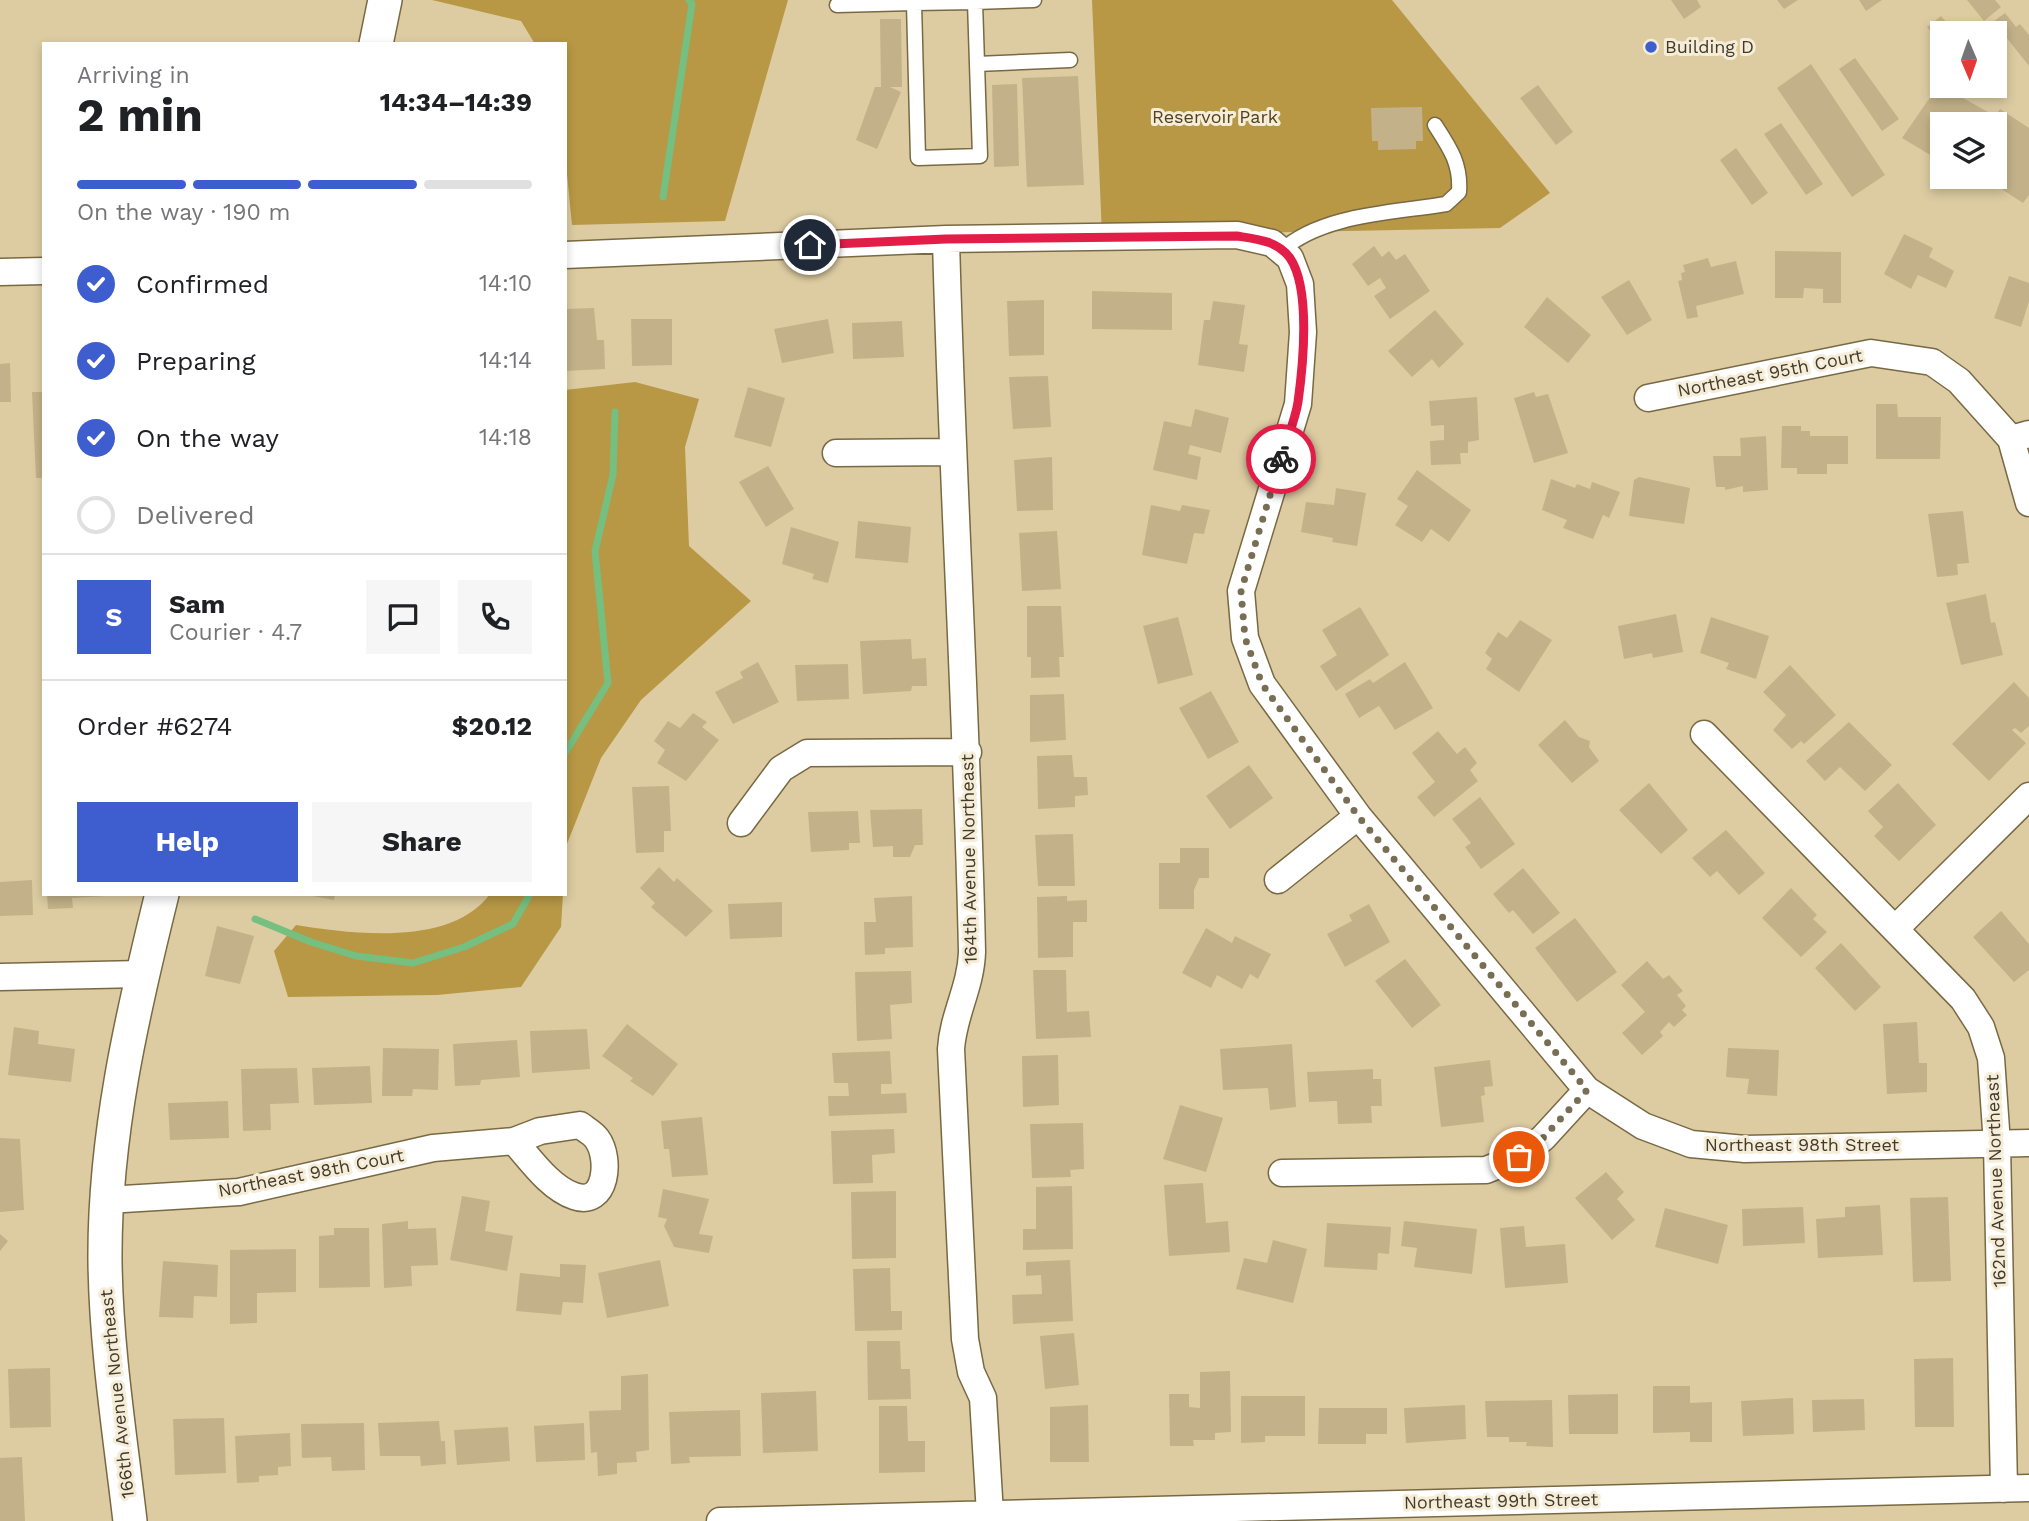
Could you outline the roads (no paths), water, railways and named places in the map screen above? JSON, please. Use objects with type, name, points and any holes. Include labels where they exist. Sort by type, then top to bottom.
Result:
[{"type":"street","points":[[376,42],[385,0]]},
{"type":"street","points":[[567,255],[946,239],[1237,236],[1272,243],[1281,251]]},
{"type":"street","name":"164th Avenue Northeast","points":[[946,239],[952,452],[968,752],[971,975],[953,1025],[951,1049],[965,1339],[971,1372],[983,1398],[990,1514]]},
{"type":"street","name":"Northeast 98th Street","points":[[1281,251],[1290,258],[1300,284],[1303,332],[1297,404],[1241,591],[1245,638],[1262,684],[1358,816],[1587,1090],[1643,1126],[1691,1144],[1745,1149],[2029,1143]]},
{"type":"street","points":[[0,272],[42,271]]},
{"type":"street","name":"Northeast 95th Court","points":[[1648,398],[1871,352],[1932,362],[1959,381],[2020,437]]},
{"type":"street","points":[[2020,437],[2029,503]]},
{"type":"street","points":[[836,453],[952,452]]},
{"type":"street","name":"162nd Avenue Northeast","points":[[1704,734],[1963,999],[1980,1027],[1991,1058],[2016,1489]]},
{"type":"street","points":[[741,823],[781,769],[807,753],[968,752]]},
{"type":"street","points":[[1895,929],[2029,796]]},
{"type":"street","points":[[1278,880],[1358,816]]},
{"type":"street","name":"166th Avenue Northeast","points":[[131,1521],[108,1342],[107,1200],[114,1112],[142,974],[162,896]]},
{"type":"street","points":[[0,977],[142,974]]},
{"type":"street","points":[[1282,1173],[1486,1170],[1519,1157],[1543,1138],[1587,1090]]},
{"type":"street","name":"Northeast 98th Court","points":[[107,1200],[239,1192],[433,1148],[514,1141]]},
{"type":"street","name":"Northeast 99th Street","points":[[720,1521],[990,1514],[1337,1513],[2016,1489]]},
{"type":"lane","points":[[837,5],[1034,0]]},
{"type":"lane","points":[[914,3],[918,158],[980,156],[975,2]]},
{"type":"lane","points":[[977,64],[1070,60]]},
{"type":"lane","points":[[1281,251],[1298,235],[1339,223],[1446,204],[1459,192],[1460,179],[1457,158],[1435,125]]},
{"type":"waterway","points":[[663,197],[692,4],[689,0]]},
{"type":"waterway","points":[[567,750],[608,683],[595,551],[613,475],[615,412]]},
{"type":"waterway","points":[[255,919],[311,942],[356,956],[413,963],[464,947],[513,924],[529,896]]},
{"type":"place","name":"Building D","points":[[1651,47]]},
{"type":"park label","name":"Reservoir Park","points":[[1215,117]]}]
